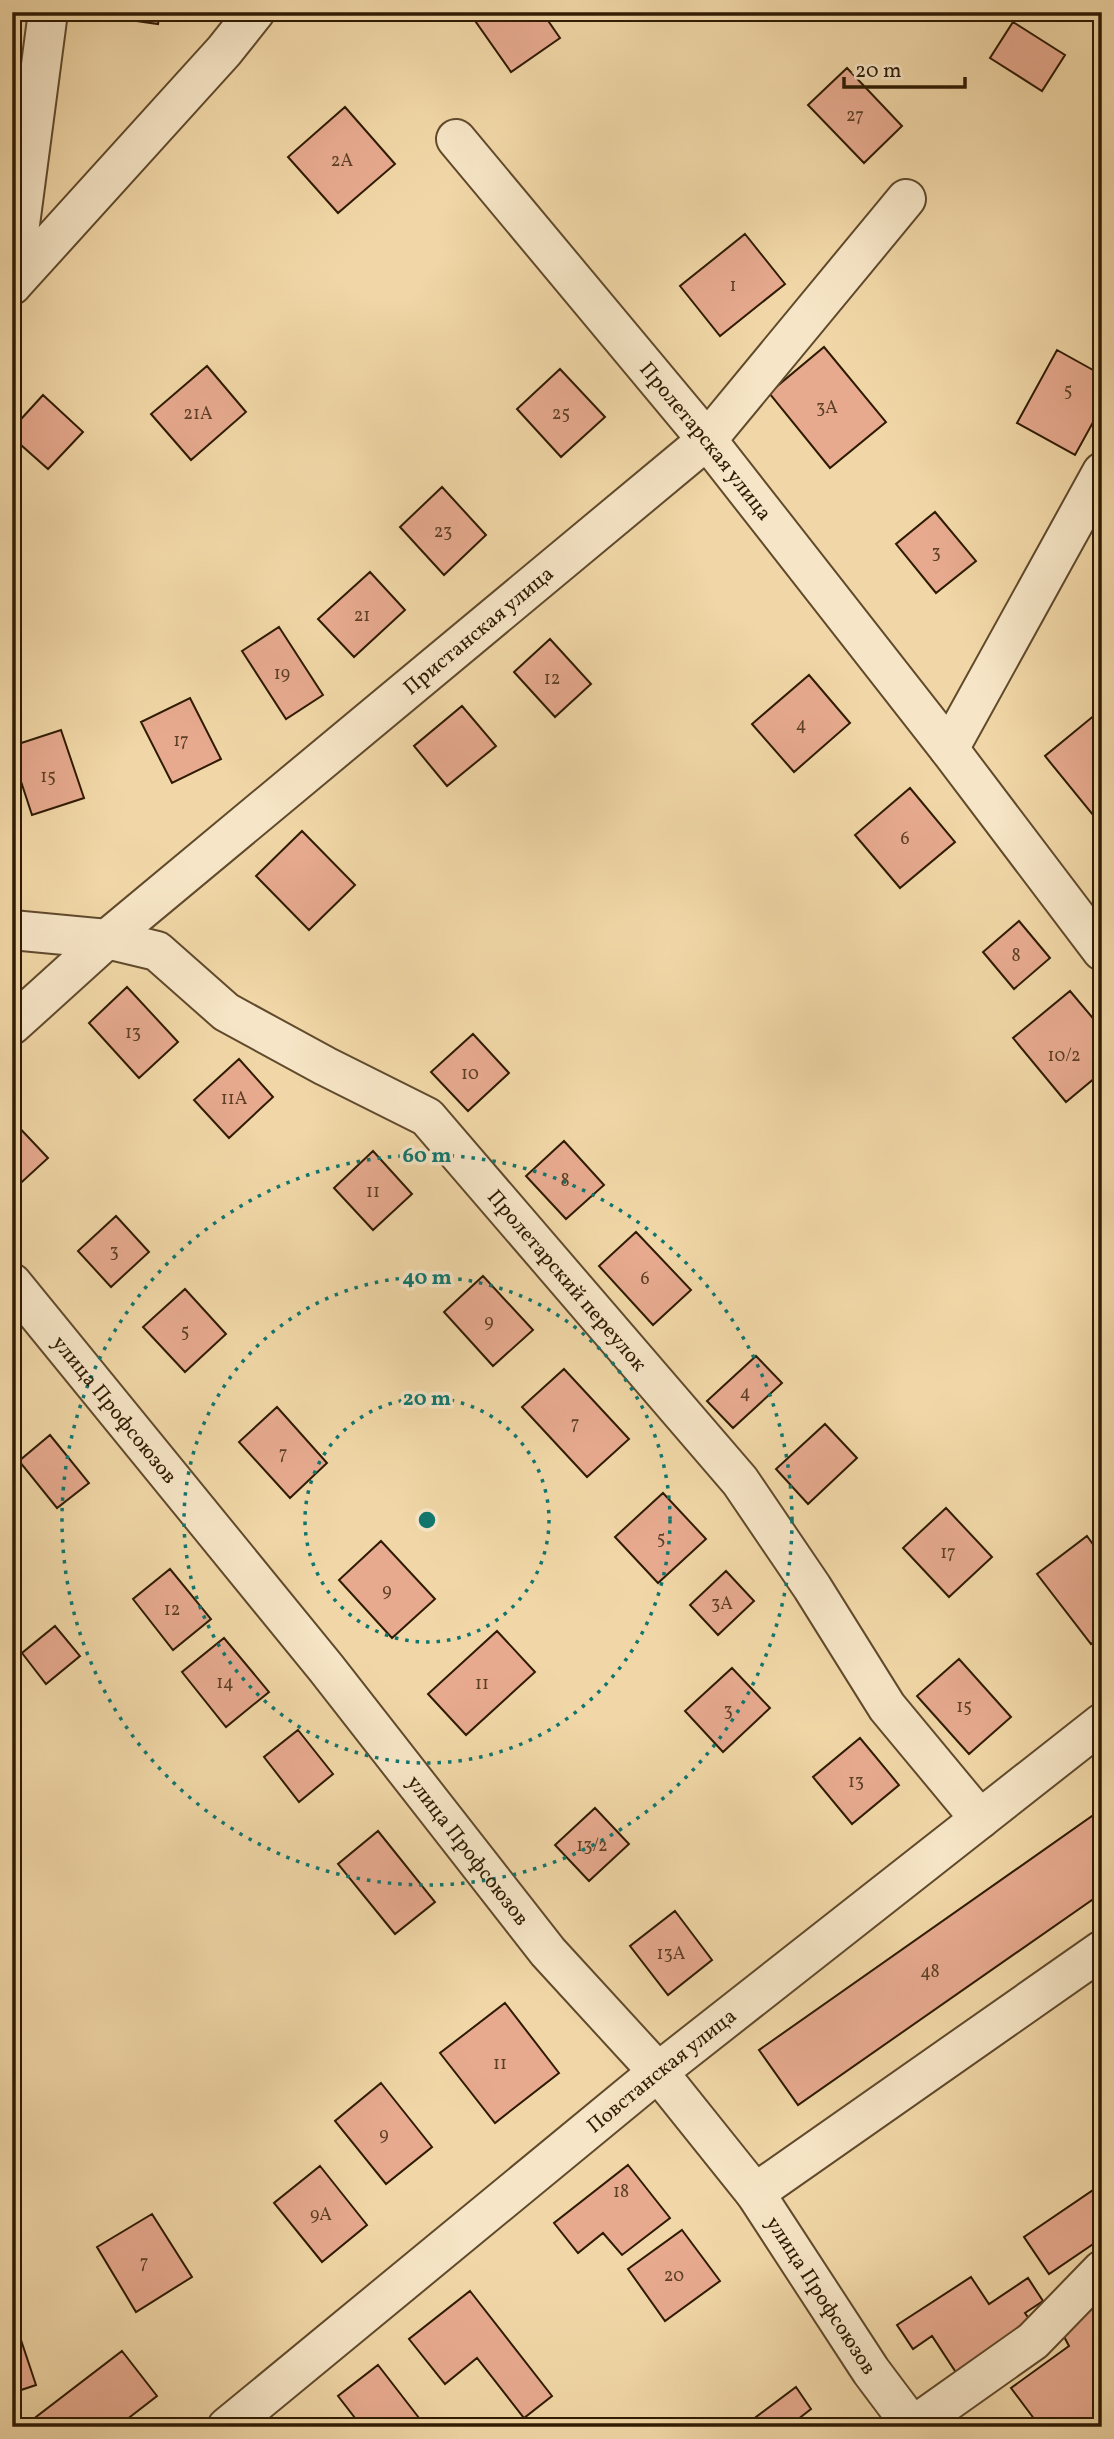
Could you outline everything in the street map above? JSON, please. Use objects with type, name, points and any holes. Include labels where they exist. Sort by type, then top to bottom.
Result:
[{"type":"street","points":[[12,285],[48,12]]},
{"type":"street","points":[[12,285],[224,51],[255,12]]},
{"type":"street","name":"Пролетарская улица","points":[[456,139],[707,440],[1102,951]]},
{"type":"street","name":"Пристанская улица","points":[[12,1025],[107,939],[707,440],[906,199]]},
{"type":"street","points":[[948,749],[1102,472]]},
{"type":"street","name":"Пролетарский переулок","points":[[12,930],[107,939],[158,951],[226,1012],[427,1117],[740,1481],[812,1587],[887,1707],[980,1819]]},
{"type":"street","name":"улица Профсоюзов","points":[[12,1283],[326,1668],[548,1952],[658,2072],[755,2193],[872,2371],[913,2426]]},
{"type":"street","name":"Повстанская улица","points":[[227,2427],[658,2072],[1102,1723]]},
{"type":"street","points":[[755,2193],[1102,1950]]},
{"type":"street","points":[[913,2426],[1033,2341],[1102,2270]]},
{"type":"building","points":[[94,12],[160,12],[158,24],[94,15]]},
{"type":"building","points":[[476,12],[542,12],[560,38],[511,72],[471,15]]},
{"type":"building","points":[[1013,22],[1065,55],[1042,91],[990,58]]},
{"type":"building","points":[[847,68],[902,126],[864,163],[808,105]]},
{"type":"building","points":[[345,107],[395,164],[338,213],[288,157]]},
{"type":"building","points":[[745,234],[785,284],[720,336],[680,286]]},
{"type":"building","points":[[824,347],[886,422],[830,468],[769,393]]},
{"type":"building","points":[[1057,350],[1102,375],[1102,406],[1075,455],[1017,423]]},
{"type":"building","points":[[207,366],[246,412],[191,460],[151,414]]},
{"type":"building","points":[[560,369],[605,417],[561,457],[517,409]]},
{"type":"building","points":[[43,395],[83,432],[48,469],[12,437],[12,429]]},
{"type":"building","points":[[442,487],[486,535],[444,575],[400,527]]},
{"type":"building","points":[[935,512],[976,561],[936,593],[896,544]]},
{"type":"building","points":[[370,572],[405,610],[354,657],[318,619]]},
{"type":"building","points":[[279,627],[323,695],[286,719],[242,651]]},
{"type":"building","points":[[550,639],[591,684],[555,717],[514,672]]},
{"type":"building","points":[[809,675],[850,723],[794,772],[752,724]]},
{"type":"building","points":[[190,698],[221,759],[172,783],[141,722]]},
{"type":"building","points":[[462,706],[496,746],[447,786],[414,746]]},
{"type":"building","points":[[1102,709],[1102,826],[1045,756]]},
{"type":"building","points":[[61,730],[84,798],[32,815],[12,754],[12,746]]},
{"type":"building","points":[[910,788],[955,842],[900,888],[855,835]]},
{"type":"building","points":[[302,831],[355,885],[309,930],[256,876]]},
{"type":"building","points":[[1019,921],[1050,958],[1014,989],[983,952]]},
{"type":"building","points":[[127,987],[178,1042],[139,1078],[89,1023]]},
{"type":"building","points":[[1070,991],[1102,1029],[1102,1072],[1066,1102],[1013,1038]]},
{"type":"building","points":[[473,1034],[509,1073],[468,1111],[431,1072]]},
{"type":"building","points":[[239,1059],[273,1097],[229,1138],[194,1100]]},
{"type":"building","points":[[12,1120],[48,1158],[12,1191]]},
{"type":"building","points":[[564,1141],[604,1185],[566,1219],[526,1176]]},
{"type":"building","points":[[373,1151],[412,1194],[373,1230],[334,1188]]},
{"type":"building","points":[[116,1216],[149,1252],[111,1287],[78,1251]]},
{"type":"building","points":[[636,1232],[691,1290],[653,1325],[599,1266]]},
{"type":"building","points":[[483,1276],[533,1330],[493,1366],[444,1312]]},
{"type":"building","points":[[185,1289],[226,1334],[185,1372],[143,1327]]},
{"type":"building","points":[[756,1356],[782,1383],[733,1428],[707,1401]]},
{"type":"building","points":[[564,1369],[629,1439],[587,1477],[522,1407]]},
{"type":"building","points":[[277,1407],[327,1463],[290,1498],[239,1442]]},
{"type":"building","points":[[825,1424],[857,1458],[808,1504],[776,1469]]},
{"type":"building","points":[[50,1435],[89,1483],[57,1508],[19,1461]]},
{"type":"building","points":[[663,1493],[706,1539],[658,1583],[615,1537]]},
{"type":"building","points":[[946,1508],[992,1557],[949,1597],[903,1548]]},
{"type":"building","points":[[1087,1536],[1102,1557],[1102,1636],[1091,1644],[1037,1574]]},
{"type":"building","points":[[381,1541],[435,1599],[392,1638],[339,1580]]},
{"type":"building","points":[[170,1569],[211,1619],[173,1650],[133,1599]]},
{"type":"building","points":[[726,1571],[754,1601],[718,1635],[690,1605]]},
{"type":"building","points":[[55,1626],[80,1656],[46,1684],[22,1653]]},
{"type":"building","points":[[497,1631],[535,1672],[466,1735],[428,1694]]},
{"type":"building","points":[[224,1638],[269,1692],[226,1727],[182,1672]]},
{"type":"building","points":[[959,1659],[1011,1717],[969,1754],[917,1696]]},
{"type":"building","points":[[732,1668],[770,1708],[723,1752],[685,1711]]},
{"type":"building","points":[[298,1730],[333,1774],[299,1802],[264,1757]]},
{"type":"building","points":[[860,1738],[899,1785],[852,1824],[813,1777]]},
{"type":"building","points":[[595,1808],[629,1844],[589,1881],[555,1845]]},
{"type":"building","points":[[1102,1809],[1102,1893],[798,2105],[759,2050]]},
{"type":"building","points":[[378,1831],[435,1902],[395,1934],[338,1864]]},
{"type":"building","points":[[675,1911],[712,1960],[668,1995],[630,1946]]},
{"type":"building","points":[[505,2003],[559,2073],[495,2123],[440,2053]]},
{"type":"building","points":[[381,2083],[432,2147],[386,2184],[335,2121]]},
{"type":"building","points":[[628,2165],[670,2218],[622,2255],[603,2233],[578,2253],[554,2223]]},
{"type":"building","points":[[320,2166],[367,2225],[322,2262],[274,2203]]},
{"type":"building","points":[[1102,2184],[1102,2238],[1049,2274],[1024,2237]]},
{"type":"building","points":[[152,2214],[192,2277],[136,2312],[97,2247]]},
{"type":"building","points":[[682,2230],[720,2281],[665,2321],[628,2269]]},
{"type":"building","points":[[971,2277],[989,2304],[1028,2278],[1043,2301],[1025,2313],[1037,2330],[961,2380],[932,2336],[913,2349],[897,2325]]},
{"type":"building","points":[[470,2291],[552,2396],[524,2418],[477,2358],[445,2384],[409,2339]]},
{"type":"building","points":[[1102,2299],[1102,2427],[1027,2427],[1035,2420],[1011,2388],[1069,2346],[1061,2331]]},
{"type":"building","points":[[12,2313],[36,2385],[12,2393]]},
{"type":"building","points":[[122,2351],[157,2396],[117,2427],[44,2427],[36,2417]]},
{"type":"building","points":[[378,2365],[426,2427],[362,2427],[338,2396]]},
{"type":"building","points":[[796,2387],[811,2409],[788,2427],[764,2427],[756,2417]]}]
